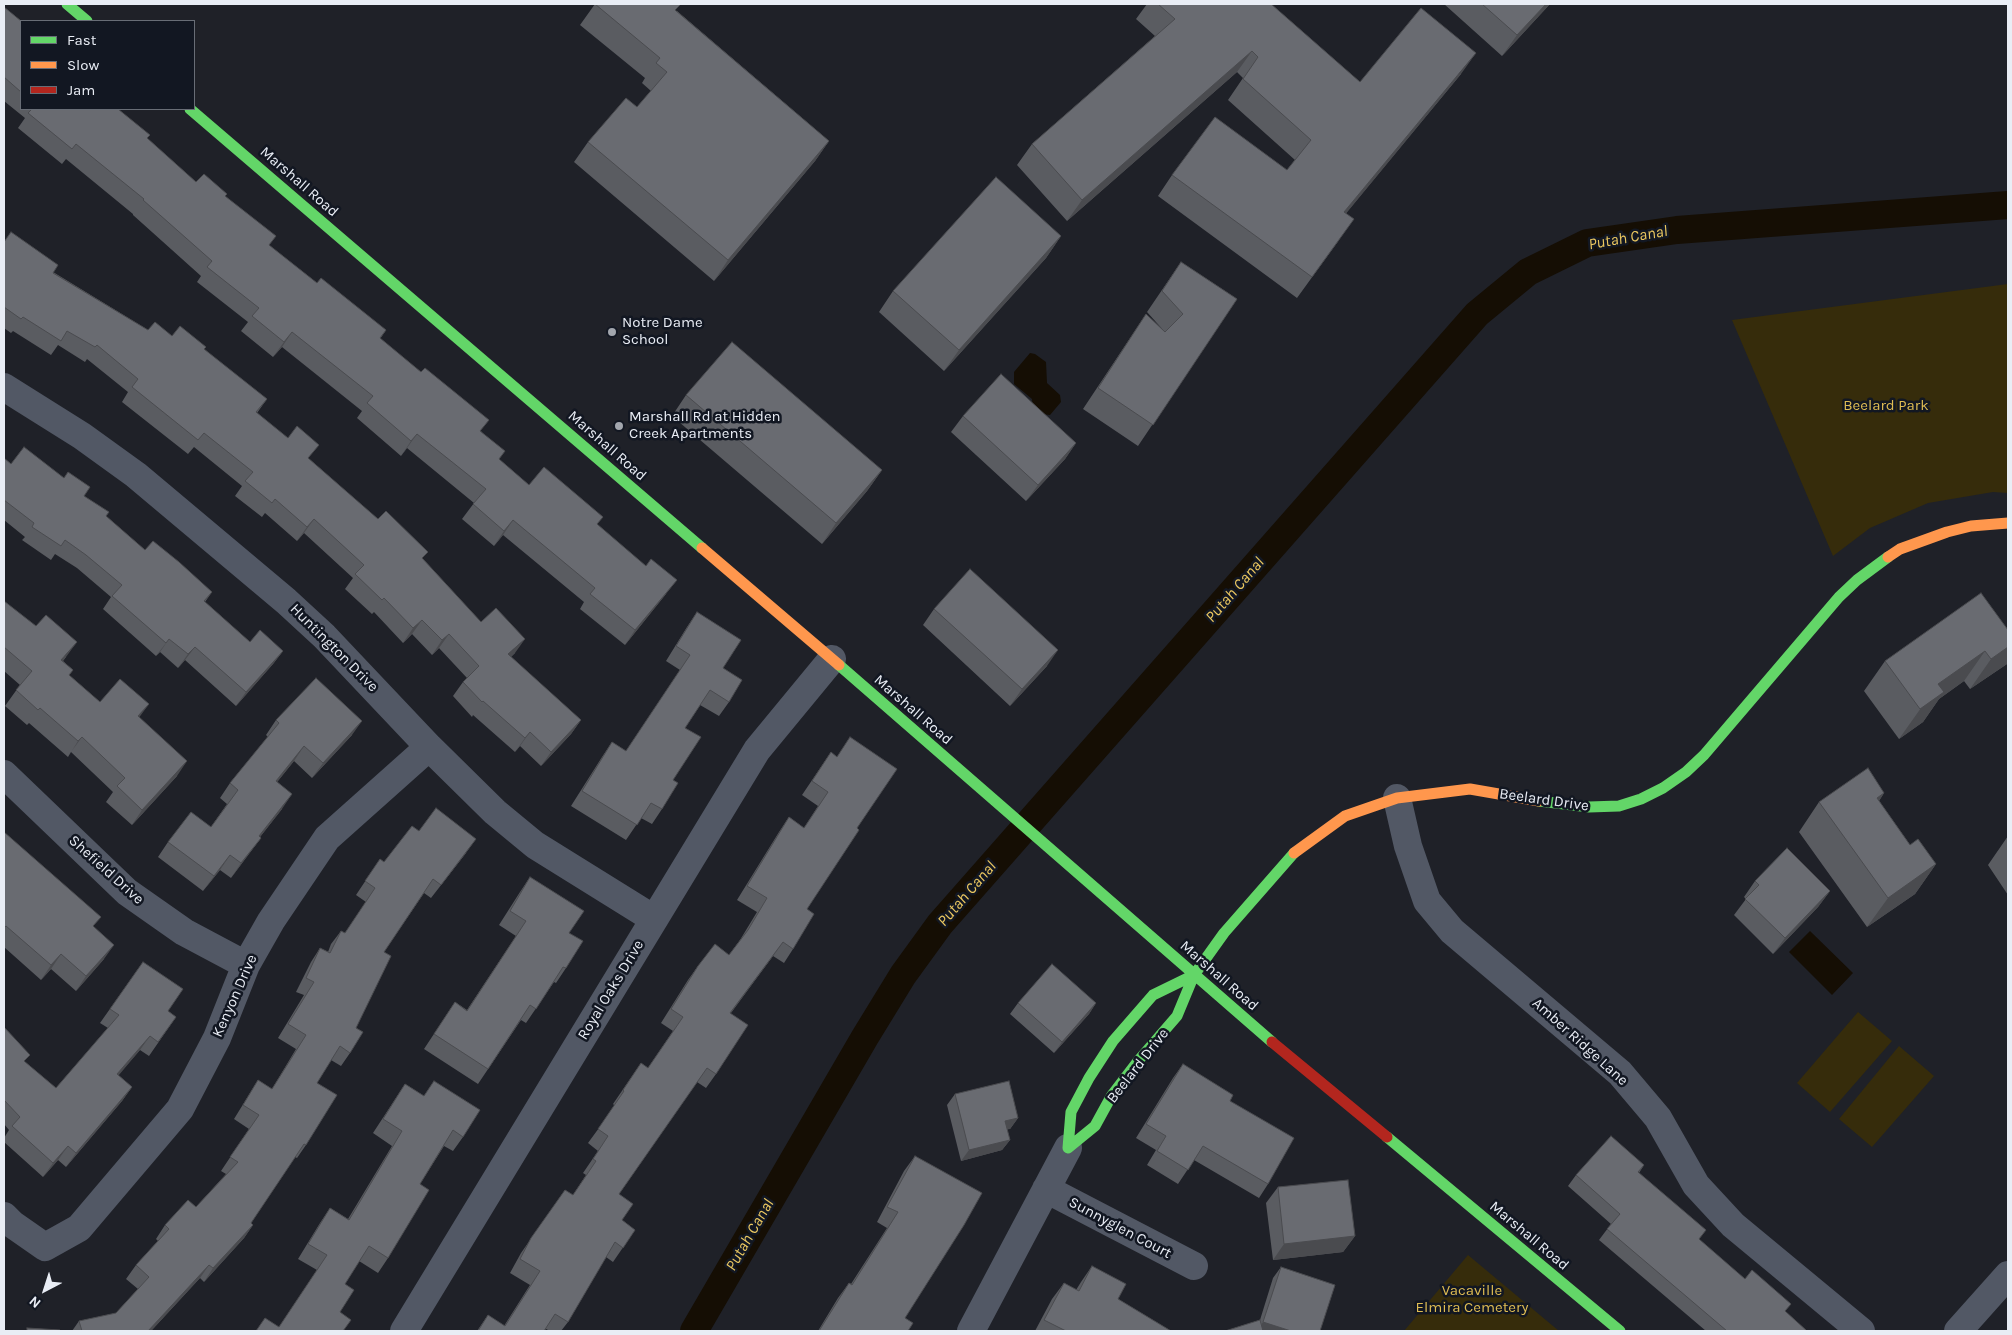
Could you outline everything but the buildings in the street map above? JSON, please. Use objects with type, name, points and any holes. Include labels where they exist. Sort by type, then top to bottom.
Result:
[{"type":"street","points":[[67,4],[86,20]]},
{"type":"street","name":"Marshall Road","points":[[191,110],[832,659],[1228,1005],[1620,1331]]},
{"type":"street","name":"Huntington Drive","points":[[4,387],[82,436],[136,475],[286,601],[324,636],[429,747],[495,812],[535,845],[654,919]]},
{"type":"street","name":"Beelard Drive","points":[[971,1331],[1068,1148],[1095,1126],[1112,1095],[1138,1061],[1177,1016],[1194,974],[1224,933],[1297,849],[1345,816],[1396,798],[1470,789],[1554,804],[1589,807],[1619,806],[1642,799],[1686,772],[1704,755],[1839,597],[1857,580],[1900,549],[1947,532],[1971,526],[2008,523]]},
{"type":"street","name":"Royal Oaks Drive","points":[[404,1331],[757,750],[832,659]]},
{"type":"street","name":"Kenyon Drive","points":[[4,1216],[12,1224],[45,1247],[79,1228],[180,1109],[217,1038],[246,965],[271,920],[327,838],[429,747]]},
{"type":"street","name":"Shefield Drive","points":[[4,774],[126,892],[184,932],[246,965]]},
{"type":"street","name":"Amber Ridge Lane","points":[[1396,798],[1408,846],[1427,901],[1452,931],[1620,1073],[1658,1118],[1696,1185],[1733,1225],[1861,1331]]},
{"type":"street","name":"Beelard Drive","points":[[1068,1148],[1071,1112],[1089,1078],[1113,1041],[1153,995],[1194,974]]},
{"type":"street","name":"Sunnyglen Court","points":[[1046,1189],[1194,1266]]},
{"type":"street","points":[[1958,1331],[2008,1275]]},
{"type":"green space","name":"Beelard Park","points":[[2008,284],[2008,493],[1993,492],[1928,503],[1870,528],[1833,556],[1732,320]]},
{"type":"green space","points":[[1858,1012],[1892,1041],[1830,1112],[1797,1083]]},
{"type":"green space","points":[[1899,1046],[1934,1076],[1872,1147],[1839,1119]]},
{"type":"green space","name":"Vacaville Elmira Cemetery","points":[[1468,1255],[1559,1331],[1404,1331]]},
{"type":"shaded area","points":[[1030,353],[1035,354],[1046,362],[1047,383],[1060,395],[1061,402],[1050,415],[1041,414],[1033,409],[1032,399],[1014,384],[1014,372]]},
{"type":"shaded area","points":[[1810,931],[1853,973],[1832,995],[1789,952]]},
{"type":"waterway","name":"Putah Canal","points":[[694,1331],[865,1037],[903,975],[940,924],[1477,314],[1528,272],[1587,243],[1677,230],[2008,205]]},
{"type":"traffic: fast","points":[[67,4],[86,20]]},
{"type":"traffic: fast","points":[[191,110],[702,548]]},
{"type":"traffic: fast","points":[[1539,801],[1589,807],[1619,806],[1641,799],[1663,788],[1686,772],[1704,755],[1839,597],[1857,580],[1888,557]]},
{"type":"traffic: fast","points":[[839,665],[1272,1042]]},
{"type":"traffic: fast","points":[[1194,975],[1153,995],[1113,1041],[1089,1078],[1071,1112],[1068,1148],[1095,1126],[1112,1095],[1138,1061],[1177,1016],[1194,975],[1224,933],[1294,853]]},
{"type":"traffic: fast","points":[[1387,1137],[1620,1331]]},
{"type":"traffic: slow","points":[[1888,557],[1900,549],[1947,532],[1971,526],[2008,523]]},
{"type":"traffic: slow","points":[[702,548],[839,665]]},
{"type":"traffic: slow","points":[[1294,853],[1345,816],[1397,798],[1470,789],[1539,801]]},
{"type":"traffic: jam","points":[[1272,1042],[1387,1137]]},
{"type":"place","name":"Notre Dame School","points":[[612,332]]},
{"type":"place","name":"Marshall Rd at Hidden Creek Apartments","points":[[619,426]]}]
